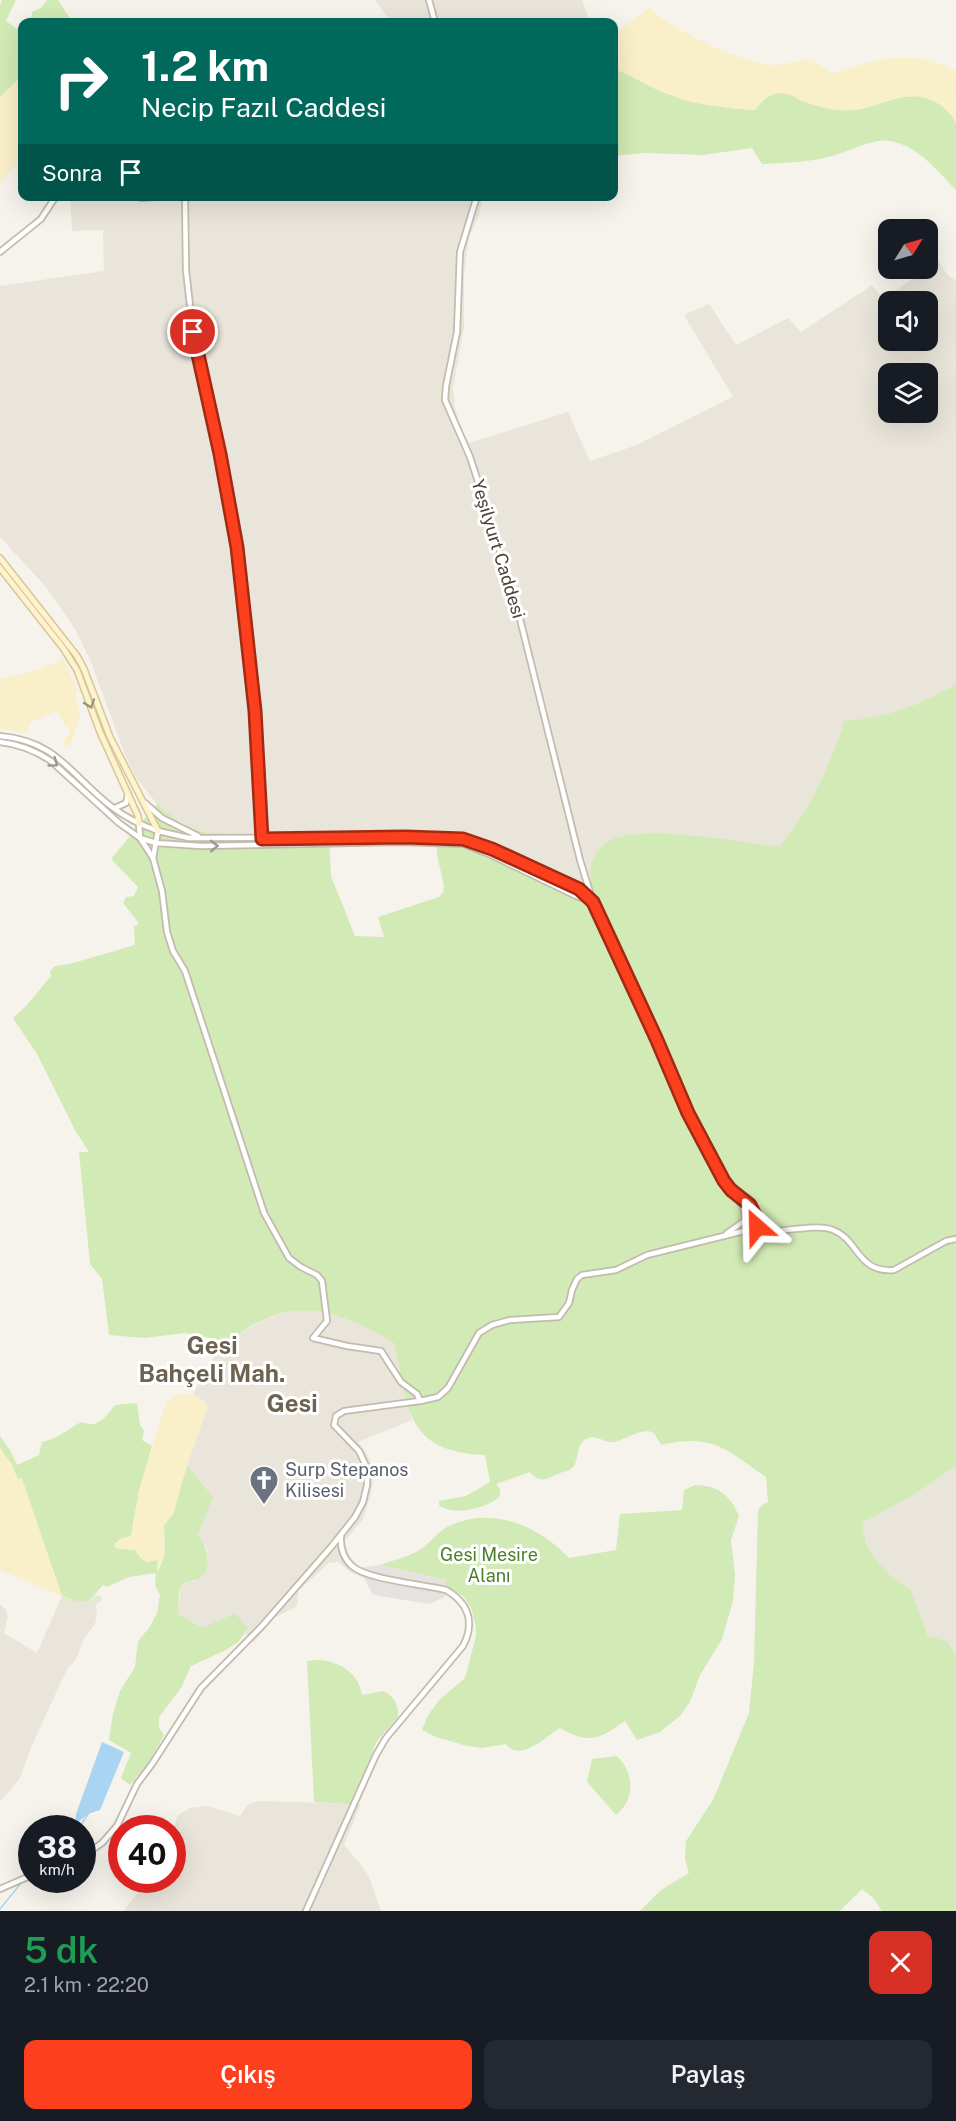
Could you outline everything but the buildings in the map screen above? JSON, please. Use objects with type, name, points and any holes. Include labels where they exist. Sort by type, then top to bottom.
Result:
[{"type":"main road","points":[[0,558],[77,656],[110,736],[158,831]]},
{"type":"main road","points":[[0,568],[63,648],[77,670],[100,732],[138,816],[139,824]]},
{"type":"street","points":[[429,0],[434,18]]},
{"type":"street","points":[[0,252],[41,219],[53,201]]},
{"type":"street","points":[[185,201],[186,270],[193,332],[220,454],[237,547],[255,711],[262,839]]},
{"type":"street","name":"Yeşilyurt Caddesi","points":[[475,201],[460,252],[457,332],[445,400],[477,477],[519,615],[580,860],[593,902],[688,1113],[731,1190]]},
{"type":"street","points":[[0,736],[24,739],[55,755],[111,807],[139,824],[158,831],[207,838],[463,839],[492,849],[579,889],[593,902]]},
{"type":"street","points":[[0,742],[22,746],[51,761],[119,824],[140,838],[156,843],[201,846],[400,842],[463,844],[593,902]]},
{"type":"street","points":[[111,807],[123,806],[128,800],[128,792]]},
{"type":"street","points":[[138,794],[162,818],[207,838]]},
{"type":"street","points":[[139,824],[140,838],[153,858],[162,891],[167,932],[173,951],[185,971],[258,1198],[271,1227],[289,1257],[301,1267],[317,1275],[322,1281],[327,1320],[313,1338],[381,1351],[401,1382],[417,1394],[420,1401]]},
{"type":"street","points":[[153,858],[158,831]]},
{"type":"street","points":[[731,1190],[745,1209],[747,1226],[762,1232],[778,1229],[831,1228],[841,1234],[867,1264],[885,1271],[894,1270],[946,1241],[956,1239]]},
{"type":"street","points":[[96,1848],[117,1826],[137,1784],[201,1688],[262,1626],[355,1517],[363,1502],[367,1485],[367,1468],[359,1451],[335,1427],[333,1422],[336,1416],[344,1411],[438,1397],[448,1388],[479,1333],[492,1325],[510,1320],[559,1317],[569,1303],[577,1279],[582,1275],[616,1270],[647,1255],[754,1229],[757,1227],[758,1220],[750,1205],[731,1190]]},
{"type":"street","points":[[726,1234],[752,1216],[767,1227],[778,1229]]},
{"type":"street","points":[[306,1911],[376,1755],[386,1738],[464,1646],[470,1625],[470,1617],[463,1603],[446,1590],[368,1574],[352,1566],[342,1550],[341,1534]]},
{"type":"street","points":[[0,1888],[18,1881]]},
{"type":"shaded area","points":[[375,0],[582,0],[589,18],[388,18]]},
{"type":"shaded area","points":[[70,201],[482,201],[479,215],[469,237],[464,274],[464,327],[453,389],[459,423],[469,443],[568,412],[590,461],[637,445],[733,397],[684,315],[709,304],[736,345],[788,318],[801,332],[872,285],[878,293],[878,351],[938,351],[938,291],[895,291],[912,279],[938,279],[939,261],[946,273],[956,281],[956,684],[931,699],[900,711],[867,719],[844,721],[831,760],[819,786],[779,848],[688,835],[621,836],[608,842],[595,856],[590,873],[592,890],[488,845],[453,836],[249,835],[204,832],[186,826],[175,820],[157,804],[137,779],[126,757],[90,660],[75,629],[46,587],[0,537],[0,286],[104,271],[103,230],[72,231]]},
{"type":"shaded area","points":[[300,1310],[323,1311],[337,1315],[365,1326],[394,1343],[412,1420],[358,1442],[372,1465],[373,1479],[363,1519],[345,1541],[350,1558],[364,1578],[350,1572],[338,1562],[329,1563],[298,1591],[296,1607],[274,1618],[254,1642],[245,1634],[248,1629],[203,1628],[178,1614],[181,1587],[186,1582],[195,1581],[208,1562],[207,1548],[198,1535],[213,1497],[187,1465],[208,1406],[203,1400],[193,1395],[213,1359],[236,1336],[263,1320]]},
{"type":"shaded area","points":[[956,1466],[956,1655],[947,1641],[928,1636],[911,1590],[890,1575],[874,1558],[866,1543],[862,1523],[912,1496]]},
{"type":"shaded area","points":[[379,1565],[446,1580],[446,1596],[430,1604],[373,1595],[359,1568]]},
{"type":"shaded area","points":[[96,1595],[102,1600],[96,1605],[95,1624],[84,1639],[75,1661],[67,1669],[32,1745],[20,1778],[0,1802],[0,1604],[8,1616],[4,1633],[37,1653],[62,1596],[71,1600],[88,1602]]},
{"type":"shaded area","points":[[260,1801],[361,1804],[344,1845],[369,1877],[381,1911],[123,1911],[138,1893],[186,1893],[186,1815],[178,1815],[190,1808],[207,1806],[240,1816],[248,1804]]},
{"type":"green space","points":[[2,0],[16,0],[6,21],[18,28],[18,80],[0,97],[0,5]]},
{"type":"green space","points":[[47,0],[58,0],[69,18],[30,18],[32,12],[41,8]]},
{"type":"green space","points":[[618,71],[683,99],[743,109],[755,110],[769,96],[777,93],[792,95],[811,104],[843,110],[856,110],[893,99],[917,96],[942,106],[956,124],[956,190],[919,154],[890,141],[869,143],[823,158],[762,164],[752,148],[703,155],[645,153],[618,156]]},
{"type":"green space","points":[[956,684],[956,1466],[912,1496],[862,1523],[866,1543],[874,1558],[890,1575],[911,1590],[928,1636],[947,1641],[956,1655],[956,1911],[882,1911],[873,1898],[862,1889],[840,1911],[640,1911],[661,1890],[689,1873],[685,1859],[686,1841],[713,1800],[749,1713],[754,1663],[758,1510],[768,1502],[766,1477],[740,1458],[718,1446],[693,1441],[661,1445],[654,1433],[645,1431],[615,1442],[588,1438],[581,1443],[576,1463],[570,1469],[543,1479],[533,1476],[530,1472],[496,1484],[500,1489],[500,1496],[488,1504],[470,1510],[445,1509],[439,1505],[439,1501],[466,1496],[490,1482],[485,1455],[458,1452],[439,1445],[425,1435],[415,1422],[408,1406],[394,1343],[372,1331],[331,1314],[291,1311],[271,1316],[250,1326],[229,1342],[185,1333],[145,1338],[109,1335],[102,1279],[90,1264],[79,1152],[89,1152],[75,1130],[37,1054],[13,1018],[51,976],[50,971],[55,966],[70,964],[135,945],[134,926],[138,922],[123,903],[126,897],[134,896],[138,887],[111,859],[157,804],[181,824],[204,832],[249,835],[329,835],[331,876],[355,936],[384,937],[378,917],[439,897],[443,893],[444,886],[437,855],[436,835],[476,842],[496,849],[591,890],[590,876],[594,857],[609,841],[623,836],[691,835],[779,847],[818,788],[844,721],[888,714],[930,698]]},
{"type":"green space","points":[[137,1403],[140,1425],[144,1431],[142,1440],[152,1446],[139,1491],[131,1536],[119,1540],[115,1548],[135,1550],[147,1562],[158,1559],[157,1572],[164,1555],[164,1525],[173,1514],[187,1465],[213,1497],[198,1535],[207,1552],[207,1566],[201,1577],[185,1582],[180,1588],[178,1614],[203,1628],[235,1613],[248,1629],[238,1642],[226,1650],[191,1666],[181,1688],[159,1717],[159,1728],[164,1735],[149,1762],[130,1785],[121,1778],[131,1753],[109,1740],[120,1691],[135,1667],[138,1641],[149,1628],[157,1613],[160,1595],[155,1585],[156,1573],[129,1577],[107,1587],[103,1585],[88,1602],[75,1601],[62,1596],[22,1479],[18,1480],[12,1465],[0,1448],[0,1436],[17,1465],[39,1455],[42,1442],[80,1423],[97,1423],[115,1405]]},
{"type":"green space","name":"Gesi Mesire Alanı","points":[[695,1485],[710,1487],[723,1493],[728,1497],[739,1516],[731,1540],[735,1575],[733,1601],[722,1639],[700,1675],[690,1702],[680,1716],[660,1732],[637,1740],[625,1721],[594,1738],[579,1737],[560,1728],[533,1746],[518,1751],[506,1744],[482,1748],[467,1746],[436,1737],[422,1730],[427,1717],[439,1700],[465,1678],[476,1636],[476,1627],[471,1608],[463,1596],[446,1586],[446,1580],[379,1565],[418,1551],[447,1527],[480,1518],[496,1518],[528,1528],[557,1546],[569,1558],[616,1550],[620,1514],[682,1510],[684,1490]]},
{"type":"green space","points":[[307,1661],[332,1662],[346,1669],[356,1680],[362,1695],[383,1691],[387,1693],[393,1698],[398,1709],[398,1717],[377,1741],[351,1804],[314,1802]]},
{"type":"green space","points":[[617,1756],[627,1770],[630,1794],[616,1815],[587,1782],[592,1759]]},
{"type":"sand","points":[[650,8],[674,26],[707,44],[759,63],[777,65],[809,60],[834,73],[888,58],[934,61],[956,71],[956,124],[942,106],[917,96],[852,110],[829,109],[784,93],[773,94],[766,98],[755,110],[703,104],[683,99],[618,71],[618,30]]},
{"type":"sand","points":[[18,80],[18,163],[0,184],[0,97]]},
{"type":"sand","points":[[63,659],[77,689],[75,696],[80,715],[71,744],[64,746],[64,741],[70,733],[69,726],[65,726],[57,711],[30,723],[28,728],[30,733],[0,729],[0,679],[35,671]]},
{"type":"sand","points":[[182,1394],[197,1396],[208,1406],[173,1514],[164,1525],[164,1557],[157,1573],[158,1560],[147,1562],[135,1550],[115,1548],[115,1545],[122,1538],[131,1536],[139,1491],[166,1402]]},
{"type":"sand","points":[[0,1448],[12,1465],[17,1479],[21,1478],[62,1596],[0,1570]]},
{"type":"water","points":[[102,1742],[124,1752],[100,1810],[87,1815],[76,1814]]},
{"type":"waterway","points":[[0,745],[8,746]]},
{"type":"waterway","points":[[0,1909],[18,1887]]},
{"type":"place","name":"Surp Stepanos Kilisesi","points":[[264,1506]]},
{"type":"district","name":"Gesi Bahçeli Mah.","points":[[212,1360]]},
{"type":"district","name":"Gesi","points":[[292,1404]]},
{"type":"route","points":[[193,332],[230,502],[237,547],[255,711],[262,839],[405,837],[463,839],[492,849],[579,889],[593,902],[696,1130],[724,1181],[731,1190],[750,1205],[758,1221],[757,1227]]}]
